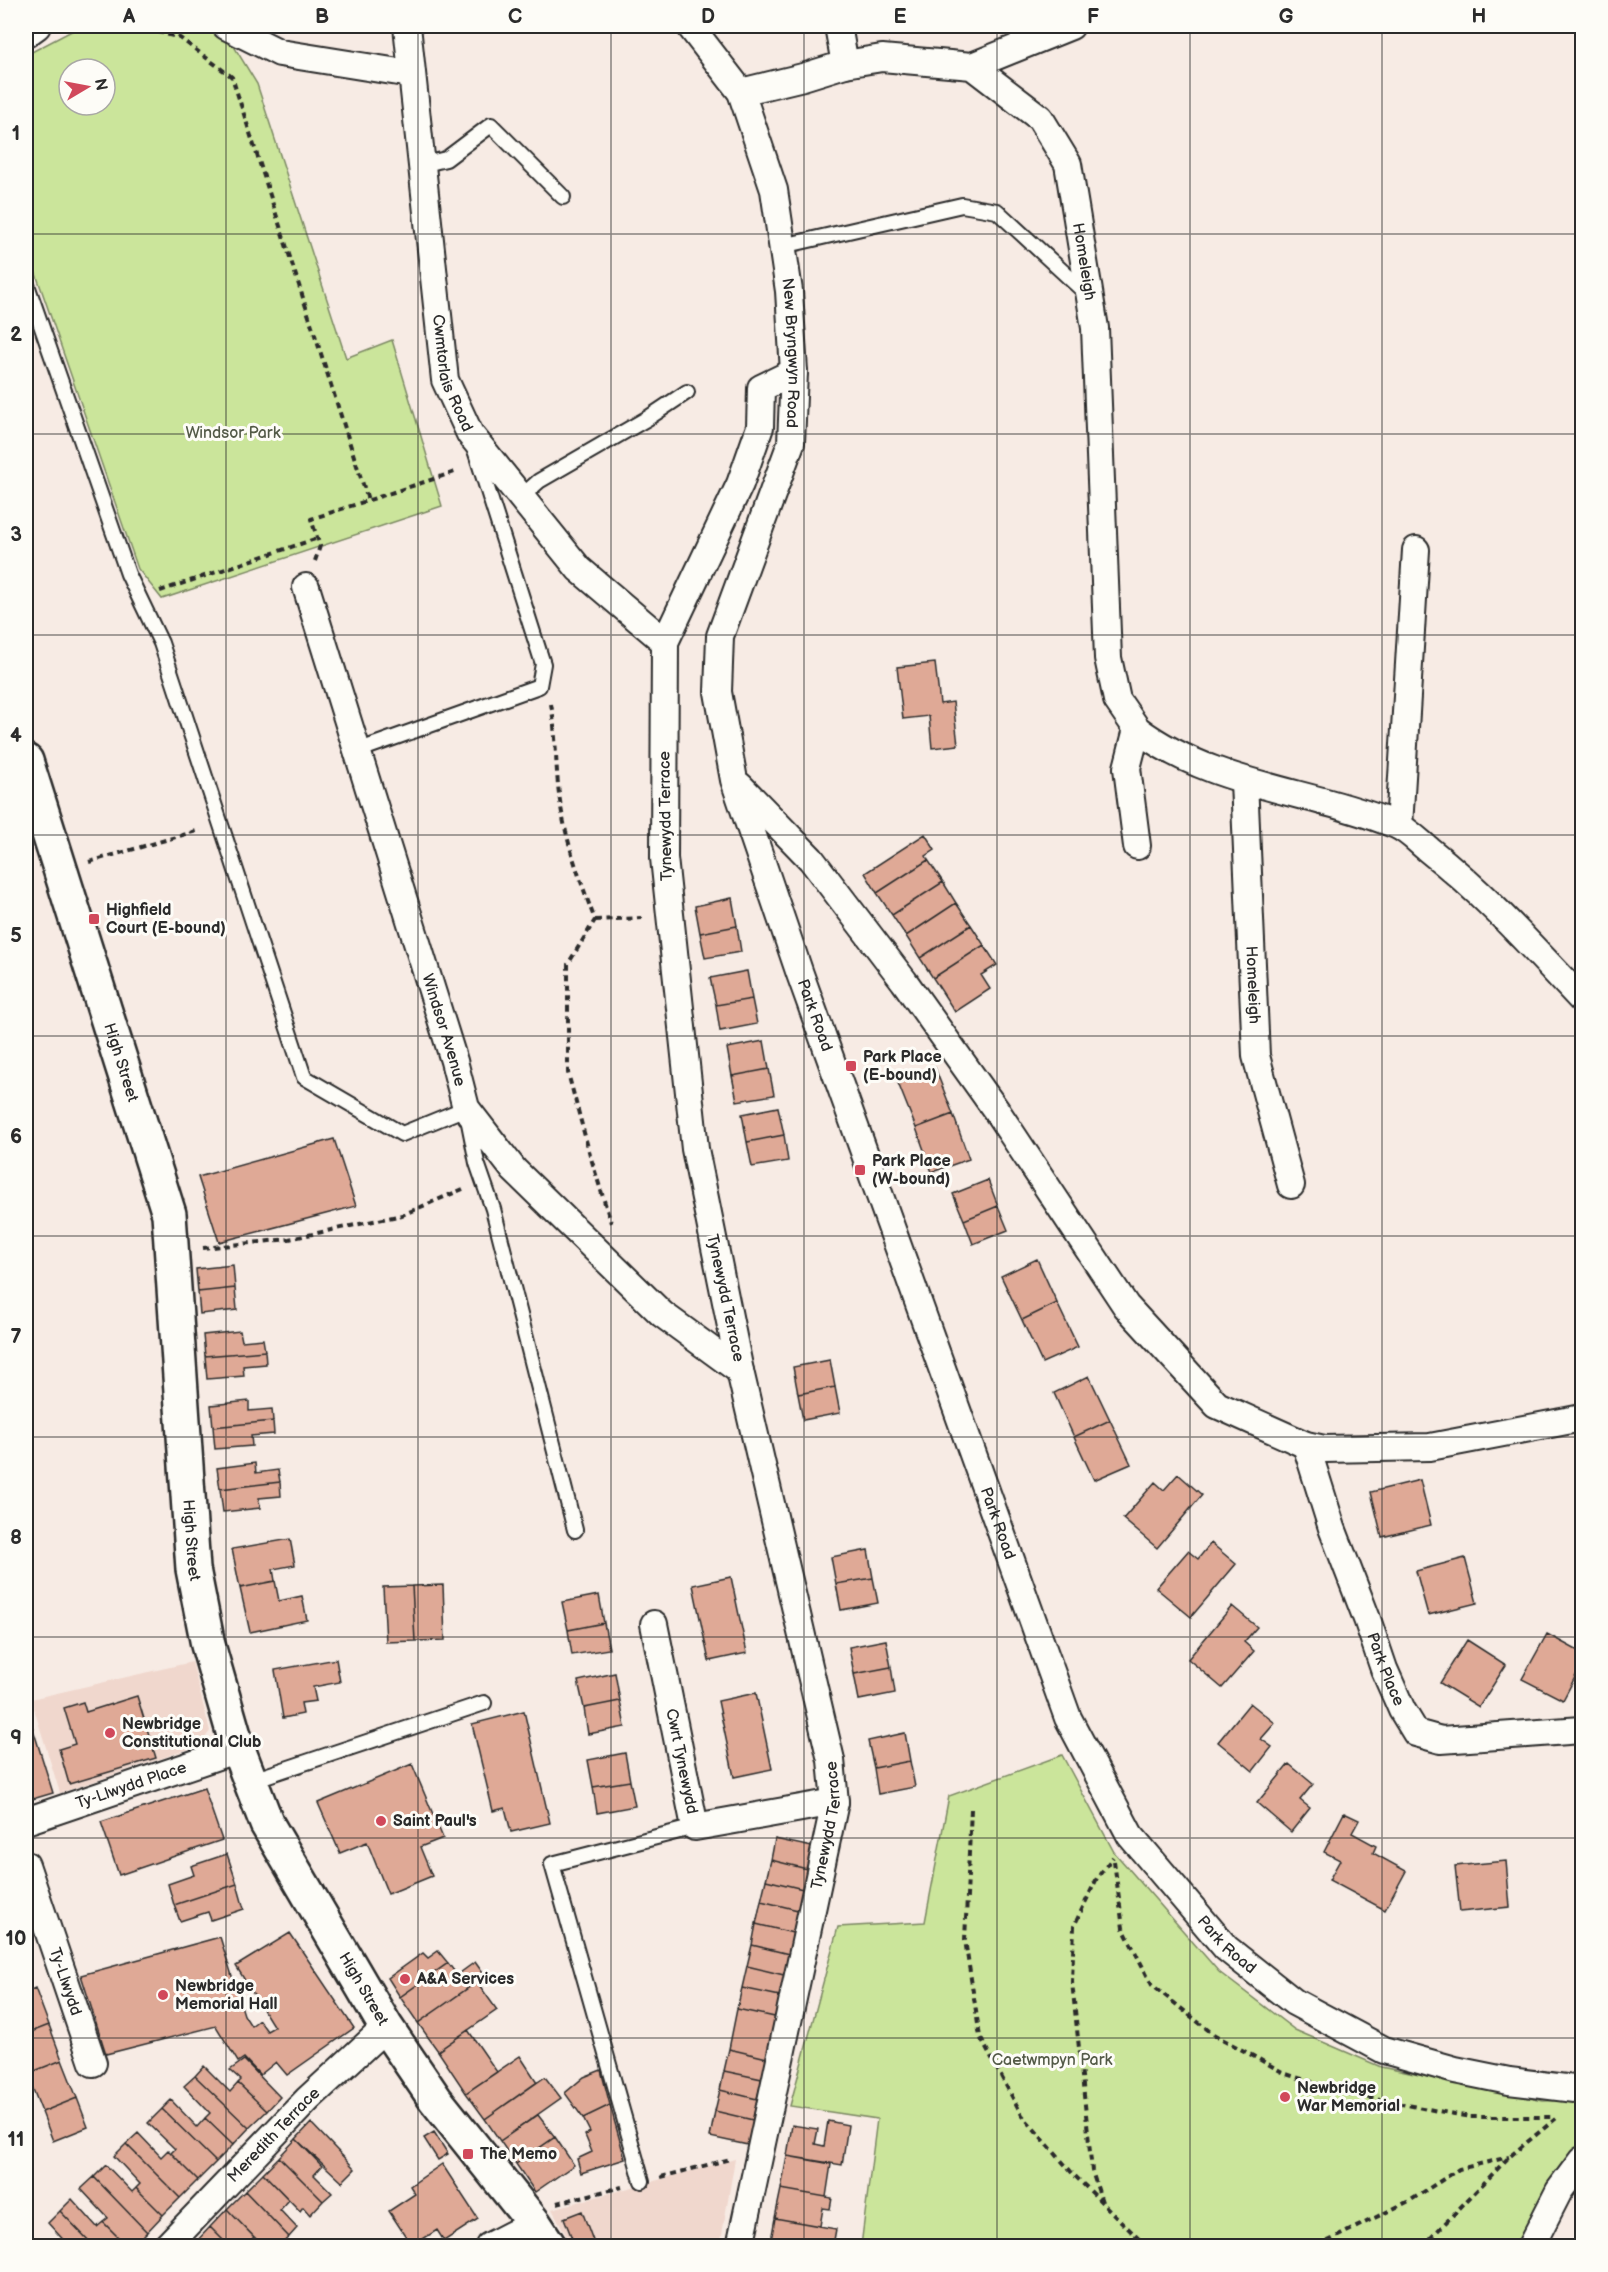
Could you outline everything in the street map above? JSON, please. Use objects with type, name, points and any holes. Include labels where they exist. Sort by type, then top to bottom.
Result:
[{"type":"street","points":[[26,34],[38,26]]},
{"type":"street","points":[[226,26],[280,53],[411,74]]},
{"type":"street","name":"Cwmtorlais Road","points":[[407,26],[445,380],[470,434],[579,569],[665,642]]},
{"type":"street","name":"New Bryngwyn Road","points":[[690,26],[741,92],[774,190],[789,291],[794,372],[791,443],[720,636],[718,692]]},
{"type":"street","points":[[838,26],[845,64]]},
{"type":"street","points":[[741,92],[845,64],[882,57],[972,66],[1071,26]]},
{"type":"street","name":"Homeleigh","points":[[972,66],[1040,118],[1068,164],[1095,328],[1108,658],[1117,700],[1137,729],[1160,747],[1244,781],[1399,826],[1461,875],[1582,1000]]},
{"type":"street","name":"Tynewydd Terrace","points":[[740,2247],[835,1802],[831,1760],[740,1371],[694,1149],[664,858],[665,642],[740,484],[760,427],[762,388],[794,372]]},
{"type":"street","points":[[1399,826],[1416,550]]},
{"type":"street","name":"Windsor Avenue","points":[[306,587],[466,1108],[514,1170],[662,1314],[740,1371]]},
{"type":"street","name":"Park Road","points":[[718,692],[734,780],[800,974],[1068,1718],[1130,1835],[1226,1948],[1304,2008],[1394,2053],[1455,2070],[1509,2081],[1582,2090]]},
{"type":"street","points":[[1137,729],[1127,768],[1137,846]]},
{"type":"street","name":"High Street","points":[[26,762],[169,1214],[193,1569],[208,1645],[238,1749],[267,1824],[386,2027],[435,2099],[542,2235]]},
{"type":"street","points":[[734,780],[810,859],[904,981],[996,1110],[1126,1306],[1217,1405],[1306,1445],[1324,1449],[1430,1447],[1582,1418]]},
{"type":"street","name":"Homeleigh","points":[[1244,781],[1256,1056],[1291,1185]]},
{"type":"street","name":"Park Place","points":[[1306,1445],[1332,1528],[1368,1619],[1384,1669],[1402,1710],[1416,1733],[1441,1740],[1582,1730]]},
{"type":"street","name":"Cwrt Tynewydd","points":[[654,1624],[695,1827],[835,1802]]},
{"type":"street","name":"Ty-Llwydd Place","points":[[26,1821],[238,1749]]},
{"type":"street","name":"Ty-Llwydd","points":[[26,1865],[93,2063]]},
{"type":"street","name":"Meredith Terrace","points":[[168,2247],[308,2099],[386,2027]]},
{"type":"street","points":[[1531,2247],[1559,2191],[1582,2160]]},
{"type":"street","points":[[489,2247],[542,2235]]},
{"type":"lane","points":[[421,165],[446,159],[491,125],[563,197]]},
{"type":"lane","points":[[783,246],[962,205],[997,211],[1089,297]]},
{"type":"lane","points":[[26,282],[128,574],[161,643],[304,1077],[402,1134],[466,1108],[477,1163],[493,1209],[575,1530]]},
{"type":"lane","points":[[521,497],[539,481],[648,418],[687,392]]},
{"type":"lane","points":[[357,752],[539,686],[543,664],[470,434]]},
{"type":"lane","points":[[250,1781],[484,1703]]},
{"type":"lane","points":[[642,2181],[552,1864],[695,1827]]},
{"type":"path","points":[[137,26],[180,38],[232,77],[368,500]]},
{"type":"path","points":[[306,587],[320,546],[311,519],[479,464]]},
{"type":"path","points":[[139,598],[318,538]]},
{"type":"path","points":[[543,664],[555,726],[559,799],[570,854],[595,920]]},
{"type":"path","points":[[60,870],[221,824]]},
{"type":"path","points":[[595,920],[670,917]]},
{"type":"path","points":[[595,920],[568,964],[568,1073],[613,1230]]},
{"type":"path","points":[[171,1251],[289,1239],[402,1215],[483,1181]]},
{"type":"path","points":[[971,1809],[965,1940],[980,2037],[1022,2115],[1073,2174],[1149,2247]]},
{"type":"path","points":[[1103,2203],[1092,2171],[1072,1982],[1074,1926],[1097,1878],[1130,1835]]},
{"type":"path","points":[[1113,1857],[1123,1928],[1152,1985],[1213,2034],[1286,2074],[1354,2096],[1470,2118],[1557,2117]]},
{"type":"path","points":[[1423,2247],[1509,2157],[1566,2110]]},
{"type":"path","points":[[1318,2247],[1411,2200],[1459,2169],[1509,2157]]},
{"type":"shaded area","points":[[192,1662],[210,1731],[200,1745],[60,1793],[31,1699]]},
{"type":"shaded area","points":[[735,2159],[720,2246],[572,2246],[552,2209]]},
{"type":"green space","name":"Windsor Park","points":[[81,26],[196,26],[229,38],[257,84],[346,358],[392,340],[442,506],[162,599],[138,569],[26,245],[26,55]]},
{"type":"green space","name":"Caetwmpyn Park","points":[[1062,1755],[1114,1852],[1219,1972],[1295,2030],[1381,2067],[1543,2101],[1576,2100],[1582,2106],[1582,2143],[1548,2189],[1519,2246],[861,2246],[877,2119],[790,2106],[838,1927],[925,1922],[949,1796]]},
{"type":"building","points":[[935,663],[940,704],[953,702],[958,745],[932,748],[929,716],[903,719],[897,667]]},
{"type":"building","points":[[925,834],[935,850],[926,856],[928,860],[877,893],[865,873]]},
{"type":"building","points":[[928,860],[943,882],[892,915],[877,893]]},
{"type":"building","points":[[943,882],[956,903],[906,936],[892,915]]},
{"type":"building","points":[[732,898],[737,926],[700,933],[695,906]]},
{"type":"building","points":[[956,903],[971,925],[920,958],[906,936]]},
{"type":"building","points":[[971,925],[984,945],[933,978],[920,958]]},
{"type":"building","points":[[737,926],[741,952],[705,958],[700,933]]},
{"type":"building","points":[[984,945],[997,965],[981,975],[990,989],[955,1012],[933,978]]},
{"type":"building","points":[[747,971],[752,999],[716,1005],[710,978]]},
{"type":"building","points":[[752,999],[757,1024],[720,1031],[716,1005]]},
{"type":"building","points":[[764,1041],[769,1069],[732,1076],[727,1048]]},
{"type":"building","points":[[935,1068],[953,1114],[916,1128],[898,1083]]},
{"type":"building","points":[[769,1069],[774,1095],[737,1101],[732,1076]]},
{"type":"building","points":[[778,1107],[784,1135],[747,1142],[742,1114]]},
{"type":"building","points":[[953,1114],[969,1159],[932,1172],[916,1128]]},
{"type":"building","points":[[784,1135],[788,1161],[752,1167],[747,1142]]},
{"type":"building","points":[[334,1139],[356,1206],[219,1242],[198,1177]]},
{"type":"building","points":[[988,1180],[998,1206],[964,1220],[953,1194]]},
{"type":"building","points":[[998,1206],[1008,1230],[973,1244],[964,1220]]},
{"type":"building","points":[[1037,1259],[1057,1303],[1022,1320],[1001,1276]]},
{"type":"building","points":[[233,1265],[235,1288],[198,1292],[196,1269]]},
{"type":"building","points":[[235,1288],[237,1310],[200,1314],[198,1292]]},
{"type":"building","points":[[1057,1303],[1078,1347],[1042,1363],[1022,1320]]},
{"type":"building","points":[[240,1331],[242,1341],[263,1339],[265,1351],[205,1356],[203,1335]]},
{"type":"building","points":[[265,1351],[266,1364],[243,1366],[244,1376],[207,1379],[205,1356]]},
{"type":"building","points":[[830,1360],[835,1387],[798,1394],[793,1367]]},
{"type":"building","points":[[1089,1376],[1110,1420],[1074,1437],[1054,1393]]},
{"type":"building","points":[[835,1387],[840,1413],[803,1420],[798,1394]]},
{"type":"building","points":[[249,1401],[249,1411],[272,1409],[273,1421],[213,1427],[211,1405]]},
{"type":"building","points":[[1110,1420],[1131,1464],[1094,1480],[1074,1437]]},
{"type":"building","points":[[273,1421],[274,1434],[251,1436],[252,1446],[215,1449],[213,1427]]},
{"type":"building","points":[[255,1463],[256,1473],[278,1470],[280,1482],[220,1489],[217,1468]]},
{"type":"building","points":[[1178,1474],[1202,1495],[1157,1548],[1123,1519],[1155,1482],[1164,1490]]},
{"type":"building","points":[[1420,1480],[1431,1525],[1382,1537],[1371,1492]]},
{"type":"building","points":[[280,1482],[281,1496],[259,1498],[260,1508],[223,1512],[220,1489]]},
{"type":"building","points":[[290,1539],[295,1565],[273,1569],[275,1581],[240,1588],[232,1549]]},
{"type":"building","points":[[1211,1543],[1236,1564],[1191,1617],[1156,1588],[1188,1551],[1198,1559]]},
{"type":"building","points":[[868,1550],[873,1578],[836,1584],[831,1557]]},
{"type":"building","points":[[1465,1558],[1477,1603],[1428,1615],[1416,1571]]},
{"type":"building","points":[[731,1577],[747,1653],[709,1661],[693,1585]]},
{"type":"building","points":[[873,1578],[878,1603],[841,1610],[836,1584]]},
{"type":"building","points":[[275,1581],[279,1601],[302,1596],[307,1620],[250,1632],[240,1588]]},
{"type":"building","points":[[443,1585],[445,1640],[415,1641],[412,1586]]},
{"type":"building","points":[[412,1586],[415,1641],[386,1642],[383,1587]]},
{"type":"building","points":[[599,1595],[604,1623],[568,1630],[562,1602]]},
{"type":"building","points":[[1232,1606],[1257,1627],[1244,1642],[1254,1651],[1222,1688],[1188,1659]]},
{"type":"building","points":[[604,1623],[609,1649],[572,1655],[568,1630]]},
{"type":"building","points":[[1547,1634],[1582,1653],[1582,1664],[1563,1700],[1522,1679]]},
{"type":"building","points":[[886,1640],[891,1667],[854,1674],[849,1647]]},
{"type":"building","points":[[1467,1640],[1506,1665],[1479,1707],[1440,1683]]},
{"type":"building","points":[[336,1659],[340,1682],[313,1687],[316,1701],[301,1703],[303,1714],[283,1718],[275,1670]]},
{"type":"building","points":[[891,1667],[895,1693],[859,1700],[854,1674]]},
{"type":"building","points":[[615,1673],[620,1701],[584,1708],[578,1681]]},
{"type":"building","points":[[756,1693],[772,1769],[734,1777],[718,1701]]},
{"type":"building","name":"Newbridge Constitutional Club","points":[[137,1696],[156,1758],[69,1784],[59,1749],[75,1744],[64,1708],[83,1702],[86,1712]]},
{"type":"building","points":[[620,1701],[625,1727],[588,1734],[584,1708]]},
{"type":"building","points":[[1250,1703],[1275,1723],[1261,1739],[1272,1747],[1253,1771],[1218,1742]]},
{"type":"building","points":[[524,1711],[550,1823],[511,1832],[505,1808],[493,1811],[472,1724]]},
{"type":"building","points":[[28,1713],[53,1793],[26,1801],[26,1714]]},
{"type":"building","points":[[905,1733],[910,1761],[874,1768],[868,1741]]},
{"type":"building","points":[[625,1753],[630,1781],[593,1787],[588,1760]]},
{"type":"building","points":[[910,1761],[915,1787],[878,1794],[874,1768]]},
{"type":"building","name":"Saint Paul's","points":[[412,1764],[443,1838],[420,1847],[432,1876],[388,1894],[367,1842],[340,1853],[318,1803]]},
{"type":"building","points":[[1289,1764],[1313,1784],[1300,1800],[1310,1808],[1291,1832],[1257,1803]]},
{"type":"building","points":[[630,1781],[635,1806],[597,1813],[593,1787]]},
{"type":"building","points":[[204,1788],[222,1840],[119,1875],[101,1822]]},
{"type":"building","points":[[1344,1813],[1359,1820],[1352,1833],[1376,1846],[1373,1853],[1406,1871],[1385,1910],[1329,1880],[1340,1860],[1324,1852]]},
{"type":"building","points":[[775,1839],[812,1847],[807,1869],[771,1860]]},
{"type":"building","points":[[227,1854],[237,1884],[174,1905],[168,1884],[194,1875],[191,1866]]},
{"type":"building","points":[[771,1860],[807,1869],[803,1889],[766,1880]]},
{"type":"building","points":[[1506,1861],[1510,1907],[1460,1912],[1455,1866]]},
{"type":"building","points":[[766,1880],[803,1889],[798,1910],[761,1901]]},
{"type":"building","points":[[237,1884],[244,1909],[211,1920],[208,1912],[180,1921],[174,1905]]},
{"type":"building","points":[[761,1901],[798,1910],[793,1933],[756,1924]]},
{"type":"building","points":[[756,1924],[793,1933],[789,1954],[752,1945]]},
{"type":"building","name":"Newbridge Memorial Hall","points":[[290,1933],[354,2028],[287,2075],[276,2062],[260,2075],[244,2058],[238,2062],[216,2026],[106,2054],[81,1975],[220,1937],[244,2015],[251,2026],[259,2020],[267,2031],[274,2027],[236,1966]]},
{"type":"building","points":[[752,1945],[789,1954],[784,1975],[747,1966]]},
{"type":"building","points":[[438,1951],[448,1963],[400,1997],[388,1978],[423,1953],[428,1958]]},
{"type":"building","points":[[475,1962],[485,1976],[418,2023],[400,1997],[448,1963],[457,1975]]},
{"type":"building","points":[[747,1966],[784,1975],[780,1996],[742,1988]]},
{"type":"building","points":[[477,1982],[497,2010],[438,2051],[418,2023]]},
{"type":"building","points":[[35,1988],[49,2025],[26,2034],[26,1992]]},
{"type":"building","points":[[742,1988],[780,1996],[775,2017],[737,2009]]},
{"type":"building","points":[[737,2009],[775,2017],[767,2058],[729,2049]]},
{"type":"building","points":[[49,2025],[62,2060],[27,2074],[26,2034]]},
{"type":"building","points":[[468,2030],[497,2072],[466,2093],[438,2051]]},
{"type":"building","points":[[729,2049],[767,2058],[762,2079],[724,2071]]},
{"type":"building","points":[[520,2056],[537,2082],[485,2119],[466,2093]]},
{"type":"building","points":[[62,2060],[77,2098],[42,2112],[27,2074]]},
{"type":"building","points":[[244,2060],[280,2097],[267,2111],[238,2083],[241,2080],[230,2070]]},
{"type":"building","points":[[204,2066],[230,2092],[238,2083],[267,2111],[249,2128],[195,2076]]},
{"type":"building","points":[[601,2070],[610,2105],[583,2118],[565,2093],[584,2077]]},
{"type":"building","points":[[724,2071],[762,2079],[757,2099],[720,2090]]},
{"type":"building","points":[[195,2076],[249,2128],[233,2145],[205,2118],[210,2113],[184,2086]]},
{"type":"building","points":[[545,2077],[561,2098],[500,2141],[485,2119]]},
{"type":"building","points":[[720,2090],[757,2099],[753,2120],[715,2111]]},
{"type":"building","points":[[77,2098],[88,2127],[53,2141],[42,2112]]},
{"type":"building","points":[[171,2100],[197,2127],[205,2118],[233,2145],[216,2162],[162,2109]]},
{"type":"building","points":[[610,2105],[625,2159],[581,2173],[577,2159],[592,2152],[585,2135],[590,2132],[583,2118]]},
{"type":"building","points":[[162,2109],[216,2162],[198,2180],[171,2153],[175,2149],[148,2123]]},
{"type":"building","points":[[715,2111],[753,2120],[748,2145],[710,2137]]},
{"type":"building","points":[[538,2115],[555,2137],[516,2164],[500,2141]]},
{"type":"building","points":[[828,2121],[848,2125],[842,2165],[787,2156],[792,2125],[818,2129],[815,2144],[824,2146]]},
{"type":"building","points":[[311,2123],[355,2169],[342,2182],[296,2139]]},
{"type":"building","points":[[434,2132],[448,2154],[438,2160],[424,2138]]},
{"type":"building","points":[[138,2133],[161,2157],[168,2150],[198,2180],[180,2198],[126,2144]]},
{"type":"building","points":[[555,2137],[574,2165],[535,2192],[516,2164]]},
{"type":"building","points":[[296,2139],[322,2166],[314,2175],[332,2193],[323,2201],[279,2157]]},
{"type":"building","points":[[126,2144],[180,2198],[163,2215],[136,2188],[140,2184],[114,2156]]},
{"type":"building","points":[[787,2156],[831,2164],[826,2197],[781,2189]]},
{"type":"building","points":[[279,2157],[323,2201],[310,2215],[303,2207],[300,2211],[263,2173]]},
{"type":"building","points":[[442,2164],[478,2219],[444,2241],[437,2230],[412,2246],[389,2211],[415,2194],[410,2186]]},
{"type":"building","points":[[106,2165],[132,2192],[136,2188],[163,2215],[147,2232],[94,2177]]},
{"type":"building","points":[[263,2173],[289,2200],[280,2210],[297,2228],[289,2237],[245,2191]]},
{"type":"building","points":[[94,2177],[147,2232],[133,2246],[127,2246],[103,2222],[108,2218],[81,2189]]},
{"type":"building","points":[[781,2189],[832,2198],[830,2209],[823,2208],[820,2226],[775,2218]]},
{"type":"building","points":[[245,2191],[289,2237],[279,2246],[274,2246],[269,2242],[263,2246],[227,2209]]},
{"type":"building","points":[[72,2199],[97,2227],[103,2222],[127,2246],[94,2246],[60,2211]]},
{"type":"building","points":[[227,2209],[254,2237],[248,2243],[251,2246],[229,2246],[210,2227]]},
{"type":"building","points":[[60,2211],[94,2246],[69,2246],[48,2223]]},
{"type":"building","points":[[582,2211],[595,2246],[575,2246],[564,2218]]},
{"type":"building","points":[[775,2218],[836,2229],[833,2246],[770,2246]]},
{"type":"building","points":[[210,2227],[229,2246],[193,2245]]},
{"type":"place","name":"Highfield Court (E-bound)","points":[[94,919]]},
{"type":"place","name":"Park Place (E-bound)","points":[[851,1066]]},
{"type":"place","name":"Park Place (W-bound)","points":[[860,1170]]},
{"type":"place","name":"Newbridge Constitutional Club","points":[[110,1733]]},
{"type":"place","name":"Saint Paul's","points":[[381,1821]]},
{"type":"place","name":"A&A Services","points":[[405,1979]]},
{"type":"place","name":"Newbridge Memorial Hall","points":[[163,1995]]},
{"type":"place","name":"Newbridge War Memorial","points":[[1285,2097]]},
{"type":"place","name":"The Memo","points":[[468,2154]]}]
